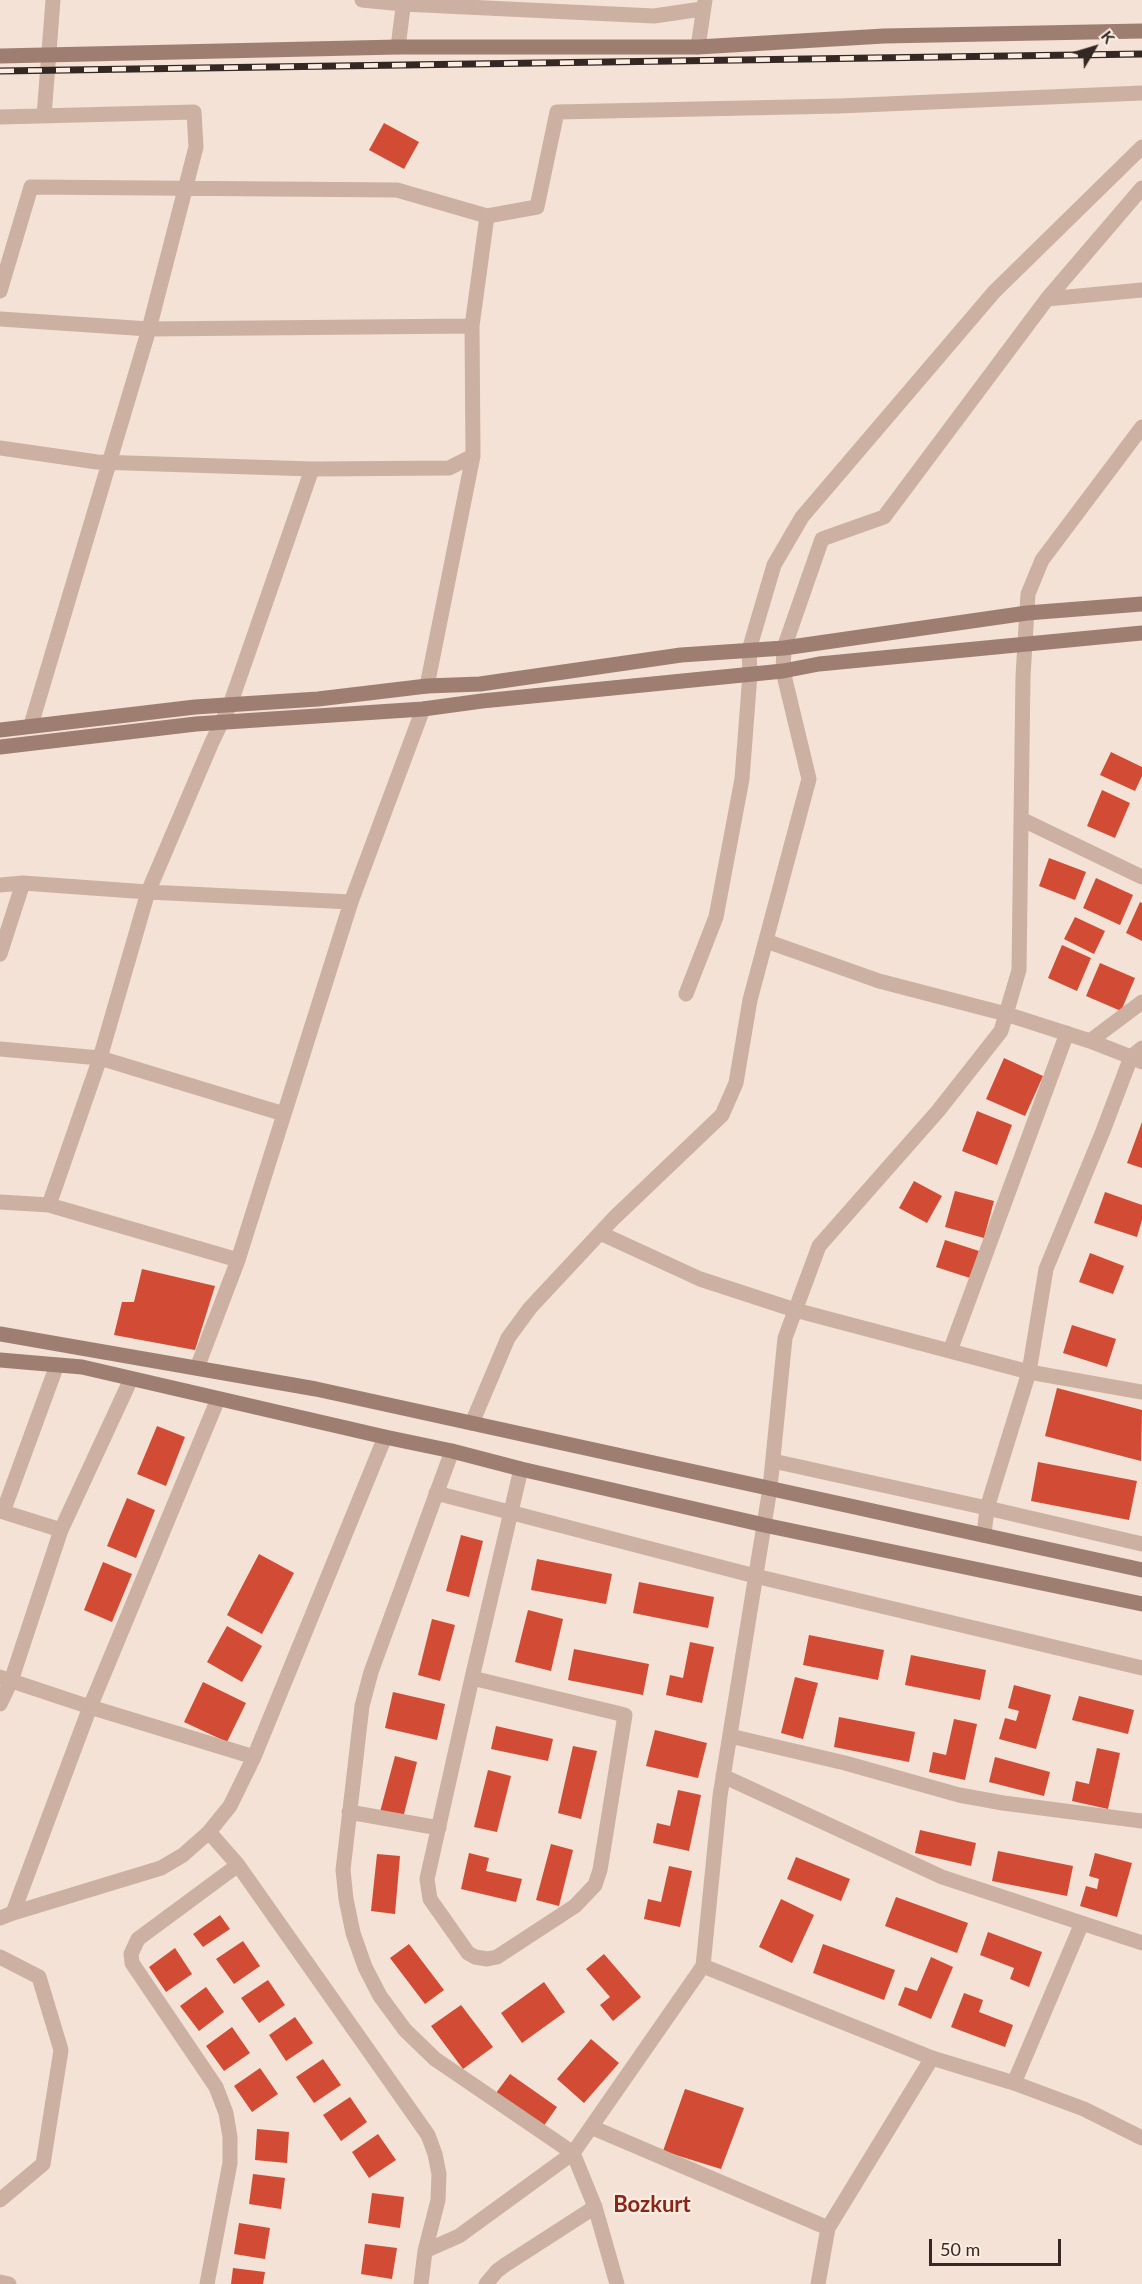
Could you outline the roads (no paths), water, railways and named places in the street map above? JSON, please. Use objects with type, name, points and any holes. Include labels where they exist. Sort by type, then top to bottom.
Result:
[{"type":"main road","points":[[0,56],[398,47],[698,47],[884,36],[1142,31]]},
{"type":"main road","points":[[0,730],[195,707],[318,699],[427,686],[480,684],[681,655],[784,648],[1027,613],[1142,604]]},
{"type":"main road","points":[[0,747],[221,723],[423,709],[482,700],[783,671],[819,663],[1142,633]]},
{"type":"main road","points":[[0,1334],[316,1389],[1142,1570]]},
{"type":"main road","points":[[0,1360],[81,1367],[385,1437],[452,1450],[521,1469],[764,1525],[1142,1604]]},
{"type":"street","points":[[44,116],[53,0]]},
{"type":"street","points":[[362,0],[530,5],[654,16],[704,5],[698,47]]},
{"type":"street","points":[[398,47],[404,2]]},
{"type":"street","points":[[0,291],[4,262],[31,188],[397,190],[488,216],[537,207],[557,112],[840,106],[1142,93]]},
{"type":"street","points":[[0,117],[194,112],[196,147],[148,329],[32,726]]},
{"type":"street","points":[[686,994],[716,917],[742,779],[750,674],[749,650],[774,565],[802,517],[994,292],[1142,147]]},
{"type":"street","points":[[472,1423],[508,1338],[530,1308],[600,1233],[722,1114],[736,1083],[750,1000],[809,779],[783,671],[784,648],[822,539],[884,517],[1047,299],[1142,188]]},
{"type":"street","points":[[427,686],[473,456],[472,326],[488,216]]},
{"type":"street","points":[[1047,299],[1142,290]]},
{"type":"street","points":[[0,319],[148,329],[472,326]]},
{"type":"street","points":[[425,2251],[459,2236],[573,2153],[703,1966],[723,1776],[770,1488],[785,1338],[819,1246],[938,1112],[1002,1031],[1019,970],[1023,676],[1028,594],[1042,560],[1134,447],[1142,427]]},
{"type":"street","points":[[0,448],[109,463],[312,469],[449,468],[473,456]]},
{"type":"street","points":[[50,1205],[100,1058],[148,892],[230,705],[312,469]]},
{"type":"street","points":[[197,1368],[238,1260],[351,902],[423,709]]},
{"type":"street","points":[[1021,819],[1142,877]]},
{"type":"street","points":[[0,885],[23,883],[351,902]]},
{"type":"street","points":[[0,954],[23,883]]},
{"type":"street","points":[[766,941],[879,981],[1006,1014],[1138,1056],[1103,1131],[1046,1269],[1029,1372],[987,1508],[984,1535]]},
{"type":"street","points":[[1090,1041],[1142,1002]]},
{"type":"street","points":[[950,1351],[1067,1033]]},
{"type":"street","points":[[0,1049],[100,1058],[284,1114]]},
{"type":"street","points":[[0,1202],[50,1205],[238,1260]]},
{"type":"street","points":[[600,1233],[700,1278],[795,1310],[1029,1372],[1142,1392]]},
{"type":"street","points":[[57,1365],[2,1511],[61,1530]]},
{"type":"street","points":[[0,1704],[6,1679],[61,1530],[131,1379]]},
{"type":"street","points":[[7,1915],[90,1707],[218,1399]]},
{"type":"street","points":[[7,1915],[161,1868],[183,1855],[209,1832],[230,1806],[254,1757],[385,1437]]},
{"type":"street","points":[[452,1450],[368,1683],[362,1706],[344,1870],[346,1899],[353,1933],[365,1967],[380,1996],[405,2030],[435,2059],[573,2153],[596,2207],[617,2284]]},
{"type":"street","points":[[773,1461],[1142,1544]]},
{"type":"street","points":[[472,1678],[625,1715],[600,1870],[595,1885],[575,1906],[497,1957],[487,1959],[476,1958],[468,1953],[430,1899],[427,1888],[428,1870],[440,1828],[472,1678],[521,1469]]},
{"type":"street","points":[[436,1493],[755,1576],[1142,1668]]},
{"type":"street","points":[[6,1679],[254,1757]]},
{"type":"street","points":[[730,1736],[845,1763],[959,1795],[1003,1803],[1141,1818]]},
{"type":"street","points":[[723,1776],[942,1877],[1142,1943]]},
{"type":"street","points":[[349,1812],[440,1828]]},
{"type":"street","points":[[209,1832],[238,1865],[428,2135],[439,2174],[438,2200],[425,2251],[421,2284]]},
{"type":"street","points":[[207,2284],[230,2163],[231,2137],[226,2113],[216,2087],[132,1963],[131,1954],[138,1939],[238,1865]]},
{"type":"street","points":[[1014,2083],[1082,1923]]},
{"type":"street","points":[[0,1958],[39,1977],[61,2050],[43,2164],[0,2200]]},
{"type":"street","points":[[703,1966],[932,2058],[1014,2083],[1084,2109],[1142,2138]]},
{"type":"street","points":[[818,2284],[828,2228],[932,2058]]},
{"type":"street","points":[[591,2127],[828,2228]]},
{"type":"street","points":[[486,2284],[505,2265],[596,2207]]},
{"type":"street","points":[[0,2282],[9,2284]]},
{"type":"railway","points":[[0,71],[1142,54]]},
{"type":"district","name":"Bozkurt","points":[[652,2205]]}]
